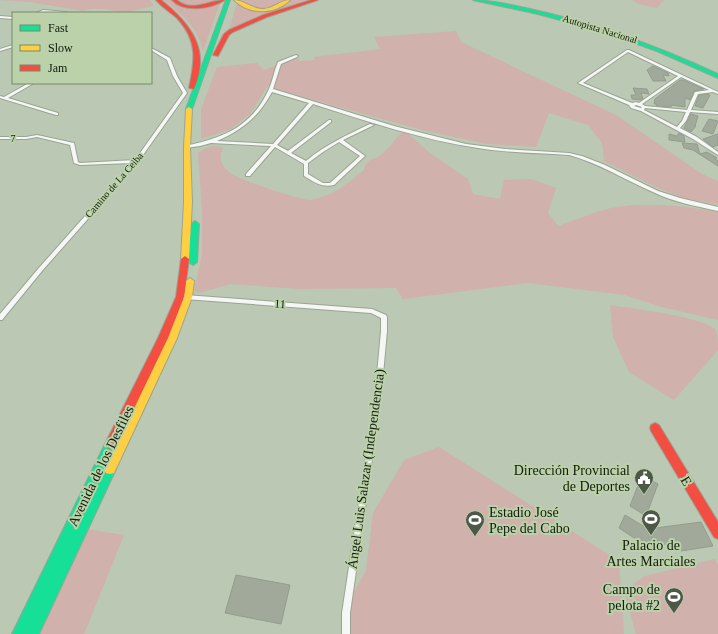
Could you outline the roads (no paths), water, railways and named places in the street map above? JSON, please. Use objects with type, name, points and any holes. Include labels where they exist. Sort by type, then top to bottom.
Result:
[{"type":"main road","points":[[158,0],[180,17],[193,38],[197,55],[187,91],[192,112]]},
{"type":"main road","points":[[174,0],[180,5],[196,7],[211,5],[223,0]]},
{"type":"main road","points":[[192,112],[228,0]]},
{"type":"main road","points":[[192,112],[216,55],[236,0],[239,4],[247,7],[264,10],[283,5],[288,0]]},
{"type":"main road","points":[[216,55],[227,34],[231,30],[265,16],[316,0]]},
{"type":"main road","name":"Autopista Nacional","points":[[475,0],[561,16],[612,31],[672,54],[718,76]]},
{"type":"main road","name":"Autopista Nacional","points":[[489,0],[567,16],[615,30],[660,46],[718,72]]},
{"type":"main road","name":"Avenida de los Desfiles","points":[[19,634],[130,415],[172,338],[184,297],[195,244],[190,146],[192,112]]},
{"type":"main road","name":"Avenida de los Desfiles","points":[[32,634],[130,415]]},
{"type":"main road","name":"E","points":[[655,428],[718,534]]},
{"type":"street","points":[[40,12],[54,12]]},
{"type":"street","points":[[0,17],[12,18]]},
{"type":"street","points":[[0,50],[12,46]]},
{"type":"street","points":[[152,50],[169,59],[175,76],[187,91]]},
{"type":"street","points":[[716,92],[628,51],[580,83],[642,107],[718,113]]},
{"type":"street","points":[[212,142],[242,127],[253,118],[271,90],[279,63],[296,56]]},
{"type":"street","points":[[642,107],[681,75]]},
{"type":"street","points":[[5,98],[30,84]]},
{"type":"street","points":[[271,90],[312,103],[467,145],[486,148],[569,154],[581,157],[601,164],[656,192],[686,202],[718,209]]},
{"type":"street","name":"Camino de La Ceiba","points":[[0,318],[136,161],[187,91]]},
{"type":"street","points":[[677,129],[684,121],[696,93],[716,92]]},
{"type":"street","points":[[0,97],[57,114]]},
{"type":"street","points":[[248,175],[292,123],[312,103]]},
{"type":"street","points":[[642,107],[718,154]]},
{"type":"street","points":[[288,153],[330,121]]},
{"type":"street","points":[[339,140],[363,156],[332,184],[322,184],[306,176],[306,163],[319,152],[339,140],[372,125]]},
{"type":"street","name":"7","points":[[0,138],[26,138],[37,136],[72,144],[77,164],[136,161]]},
{"type":"street","points":[[190,146],[212,142],[274,145],[306,163]]},
{"type":"street","name":"11","points":[[184,297],[372,311]]},
{"type":"street","name":"Ángel Luis Salazar (Independencia)","points":[[346,634],[346,613],[378,396],[384,331],[384,317],[372,311]]},
{"type":"place","name":"Dirección Provincial de Deportes","points":[[644,495]]},
{"type":"place","name":"Palacio de Artes Marciales","points":[[651,536]]},
{"type":"place","name":"Estadio José Pepe del Cabo","points":[[475,537]]},
{"type":"place","name":"Campo de pelota #2","points":[[674,614]]}]
